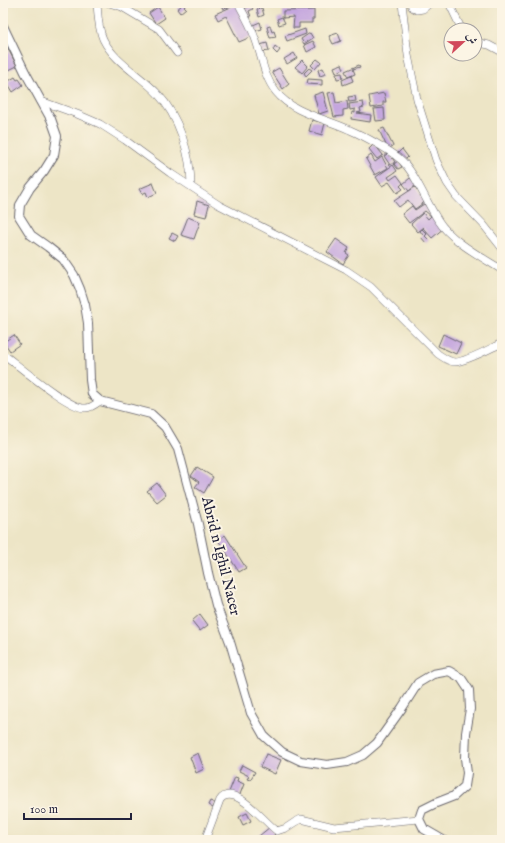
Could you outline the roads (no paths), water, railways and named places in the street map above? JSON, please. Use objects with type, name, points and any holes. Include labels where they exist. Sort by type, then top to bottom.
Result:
[{"type":"street","points":[[97,3],[99,23],[103,39],[112,53],[158,94],[171,112],[184,141],[191,174],[191,186]]},
{"type":"street","points":[[109,3],[122,7],[158,29],[177,53]]},
{"type":"street","points":[[238,3],[255,38],[266,75],[275,91],[286,102],[301,111],[367,138],[400,159],[408,169],[438,222],[461,242],[502,270]]},
{"type":"street","points":[[402,3],[408,55],[417,99],[436,160],[447,183],[456,196],[483,224],[502,248]]},
{"type":"street","points":[[411,3],[412,7],[417,10],[423,9],[430,3]]},
{"type":"street","points":[[449,3],[458,22]]},
{"type":"street","points":[[3,26],[25,72],[51,119],[57,136],[54,155],[44,171],[30,188],[20,205],[19,216],[31,235],[63,259],[74,275],[85,305],[88,323],[90,380],[92,394],[100,402],[91,407],[77,407],[60,397],[3,354]]},
{"type":"street","points":[[483,44],[489,45],[502,52]]},
{"type":"street","points":[[41,101],[100,124],[219,205],[346,270],[371,287],[438,354],[448,360],[456,362],[463,360],[502,343]]},
{"type":"street","name":"Abrid n Ighil Nacer","points":[[100,402],[151,414],[164,427],[178,449],[198,524],[216,604],[230,642],[251,713],[264,736],[282,752],[301,761],[327,765],[347,762],[363,755],[377,743],[418,683],[433,674],[449,671],[461,678],[469,690],[470,709],[466,734],[465,758],[467,773],[465,786],[454,796],[422,810],[419,819]]},
{"type":"street","points":[[205,840],[220,800],[227,795],[234,796],[248,803],[276,831],[286,828],[301,819],[334,827],[419,819],[424,829],[443,840]]}]
